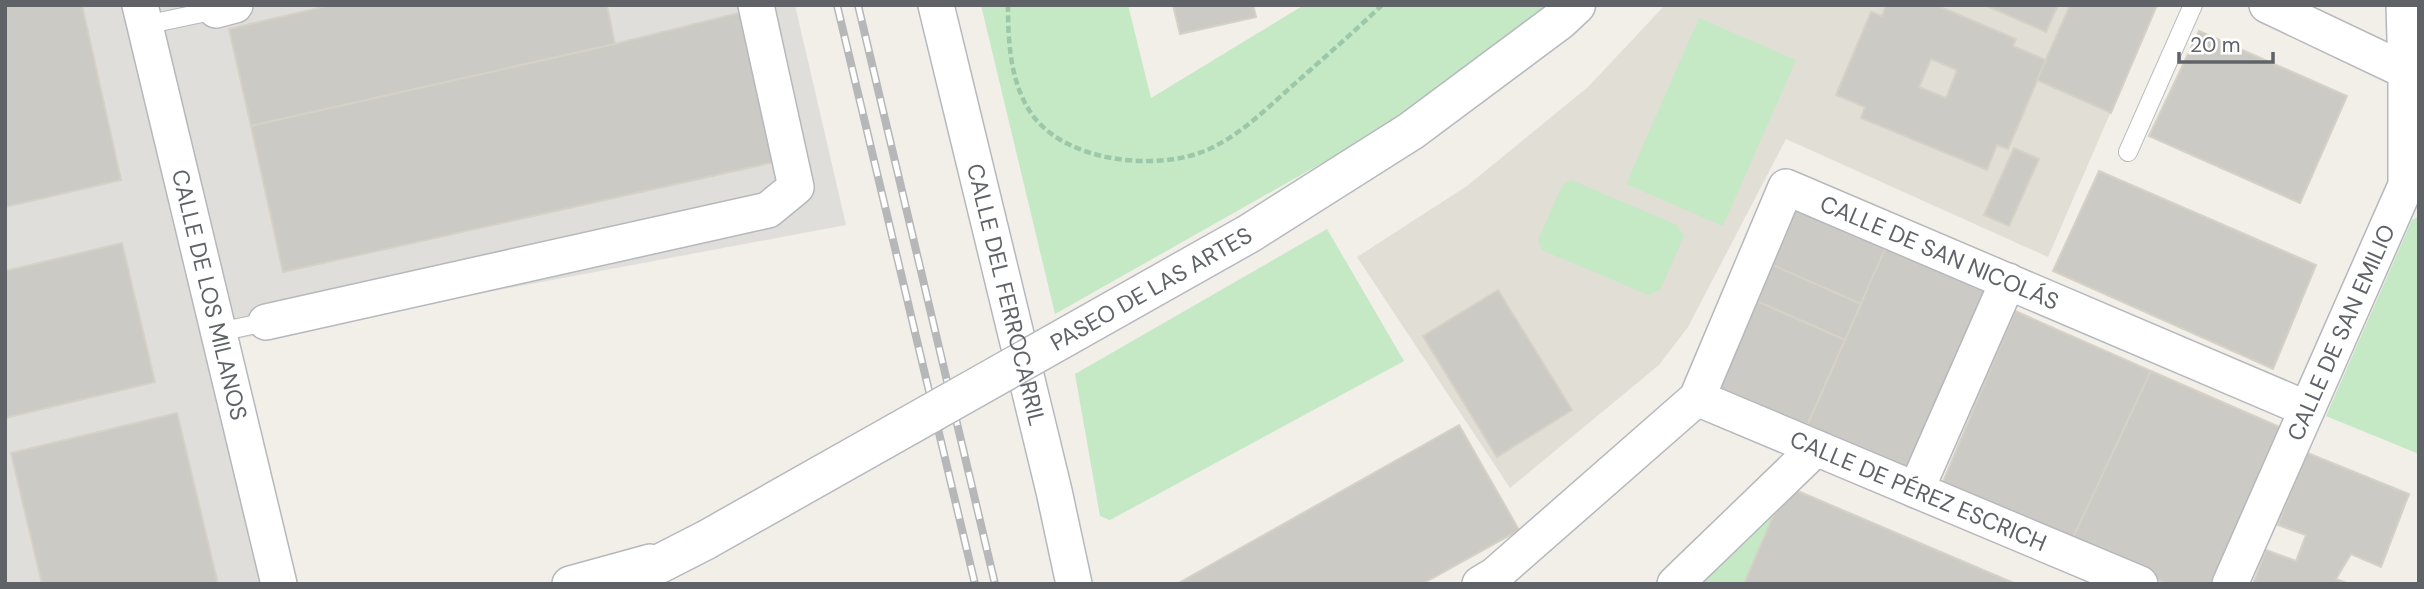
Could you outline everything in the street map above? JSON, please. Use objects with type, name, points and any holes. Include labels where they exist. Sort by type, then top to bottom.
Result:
[{"type":"main road","name":"PASEO DE LAS ARTES","points":[[620,584],[690,548],[1250,233],[1411,131],[1576,5]]},
{"type":"street","points":[[265,322],[768,210],[796,187],[756,5]]},
{"type":"street","name":"CALLE DEL FERROCARRIL","points":[[936,5],[1051,478],[1074,584]]},
{"type":"street","points":[[2267,5],[2406,71]]},
{"type":"street","name":"CALLE DE SAN EMILIO","points":[[2230,584],[2307,409],[2412,185],[2404,5]]},
{"type":"street","name":"CALLE DE LOS MILANOS","points":[[142,15],[279,584]]},
{"type":"street","name":"CALLE DE SAN NICOLÁS","points":[[1697,398],[1786,187],[2307,409]]},
{"type":"street","points":[[1916,490],[2008,281]]},
{"type":"street","points":[[1491,581],[1697,398]]},
{"type":"street","name":"CALLE DE PÉREZ ESCRICH","points":[[1697,398],[2133,583]]},
{"type":"street","points":[[1682,583],[1816,448]]},
{"type":"street","points":[[570,584],[690,548]]},
{"type":"lane","points":[[2128,152],[2193,5]]},
{"type":"lane","points":[[142,15],[226,8]]},
{"type":"lane","points":[[219,332],[265,322]]},
{"type":"path","points":[[1008,5],[1010,52],[1016,81],[1031,112],[1045,129],[1070,145],[1108,157],[1147,161],[1183,158],[1207,150],[1244,129],[1382,5]]},
{"type":"shaded area","points":[[5,5],[795,5],[846,225],[216,343],[270,584],[5,584]]},
{"type":"shaded area","points":[[1665,5],[2157,5],[2048,257],[1786,139],[1688,327],[1659,365],[1510,488],[1357,257],[1467,186],[1588,87]]},
{"type":"green space","points":[[981,5],[1128,5],[1151,98],[1304,5],[1545,5],[1530,20],[1375,133],[1055,314]]},
{"type":"green space","points":[[1699,18],[1796,60],[1723,226],[1626,184]]},
{"type":"green space","points":[[1571,180],[1677,225],[1684,236],[1660,290],[1648,295],[1542,250],[1538,240],[1562,186]]},
{"type":"green space","points":[[2419,216],[2419,454],[2326,416],[2412,220]]},
{"type":"green space","points":[[1327,229],[1404,361],[1110,520],[1100,516],[1075,374]]},
{"type":"green space","points":[[1773,479],[1786,486],[1744,584],[1655,584]]},
{"type":"building","points":[[5,5],[82,5],[121,180],[5,207]]},
{"type":"building","points":[[331,5],[607,5],[615,44],[251,126],[229,29]]},
{"type":"building","points":[[1173,5],[1253,5],[1256,17],[1180,34]]},
{"type":"building","points":[[1886,5],[1936,5],[2016,39],[2013,46],[2046,60],[2008,149],[1997,145],[1987,170],[1861,118],[1865,107],[1836,95],[1871,12],[1882,16]],"holes":[[[1931,59],[1957,70],[1946,98],[1919,87]]]},
{"type":"building","points":[[1985,5],[2058,5],[2046,32]]},
{"type":"building","points":[[2070,5],[2157,5],[2111,113],[2037,80]]},
{"type":"building","points":[[747,11],[779,161],[283,272],[251,126],[615,44]]},
{"type":"building","points":[[2199,31],[2347,96],[2300,203],[2149,136]]},
{"type":"building","points":[[2014,148],[2039,159],[2009,226],[1984,215]]},
{"type":"building","points":[[2099,171],[2316,265],[2273,369],[2053,271]]},
{"type":"building","points":[[1793,206],[1885,249],[1861,304],[1770,264]]},
{"type":"building","points":[[122,243],[155,382],[5,418],[5,271]]},
{"type":"building","points":[[1885,249],[1991,291],[1910,477],[1802,437]]},
{"type":"building","points":[[1770,264],[1861,304],[1845,340],[1752,299]]},
{"type":"building","points":[[1498,290],[1572,410],[1497,457],[1423,336]]},
{"type":"building","points":[[1752,299],[1845,340],[1802,437],[1709,391]]},
{"type":"building","points":[[2015,311],[2151,371],[2071,542],[1942,484]]},
{"type":"building","points":[[2151,371],[2282,428],[2210,584],[2168,584],[2071,542]]},
{"type":"building","points":[[177,413],[218,584],[42,584],[11,453]]},
{"type":"building","points":[[1459,425],[1519,530],[1422,584],[1177,584]]},
{"type":"building","points":[[2305,452],[2409,494],[2381,567],[2351,554],[2336,579],[2349,584],[2253,584],[2266,550],[2296,561],[2306,535],[2278,525]]},
{"type":"building","points":[[1786,486],[2016,584],[1744,584]]},
{"type":"railway","points":[[837,5],[975,584]]},
{"type":"railway","points":[[858,5],[995,584]]}]
